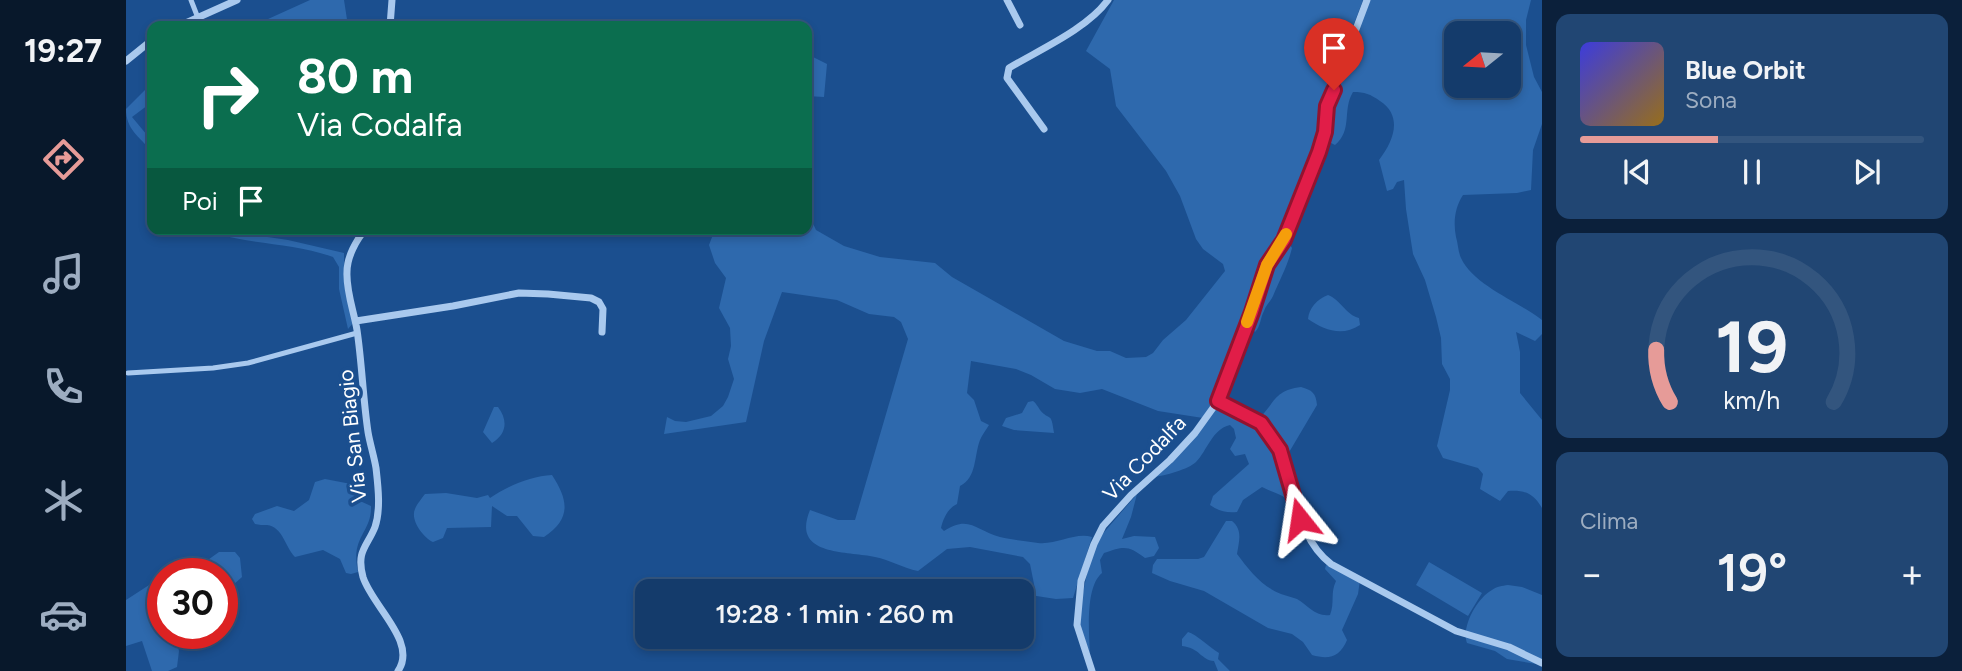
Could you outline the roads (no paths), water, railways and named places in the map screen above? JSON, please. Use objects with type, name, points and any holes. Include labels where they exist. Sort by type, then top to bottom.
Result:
[{"type":"street","points":[[191,21],[237,0]]},
{"type":"street","points":[[390,21],[392,0]]},
{"type":"street","points":[[1007,0],[1020,25]]},
{"type":"street","points":[[1044,129],[1007,78],[1009,68],[1066,35],[1102,8],[1108,0]]},
{"type":"street","name":"Via Codalfa","points":[[1092,671],[1077,625],[1081,581],[1094,544],[1103,526],[1195,433],[1218,401],[1267,265],[1284,240],[1319,152],[1325,132],[1327,106],[1367,0]]},
{"type":"street","points":[[126,61],[147,44]]},
{"type":"street","name":"Via San Biagio","points":[[362,235],[351,253],[346,272],[358,332],[379,507],[375,527],[365,542],[360,560],[364,578],[377,605],[403,643],[403,662],[397,671]]},
{"type":"street","points":[[356,321],[519,293],[548,294],[592,298],[599,302],[603,309],[602,332]]},
{"type":"street","points":[[1218,401],[1261,423],[1280,450],[1305,534],[1319,555],[1456,631],[1509,647],[1542,663]]},
{"type":"lane","points":[[191,0],[198,18]]},
{"type":"lane","points":[[128,373],[248,363],[358,332]]}]
